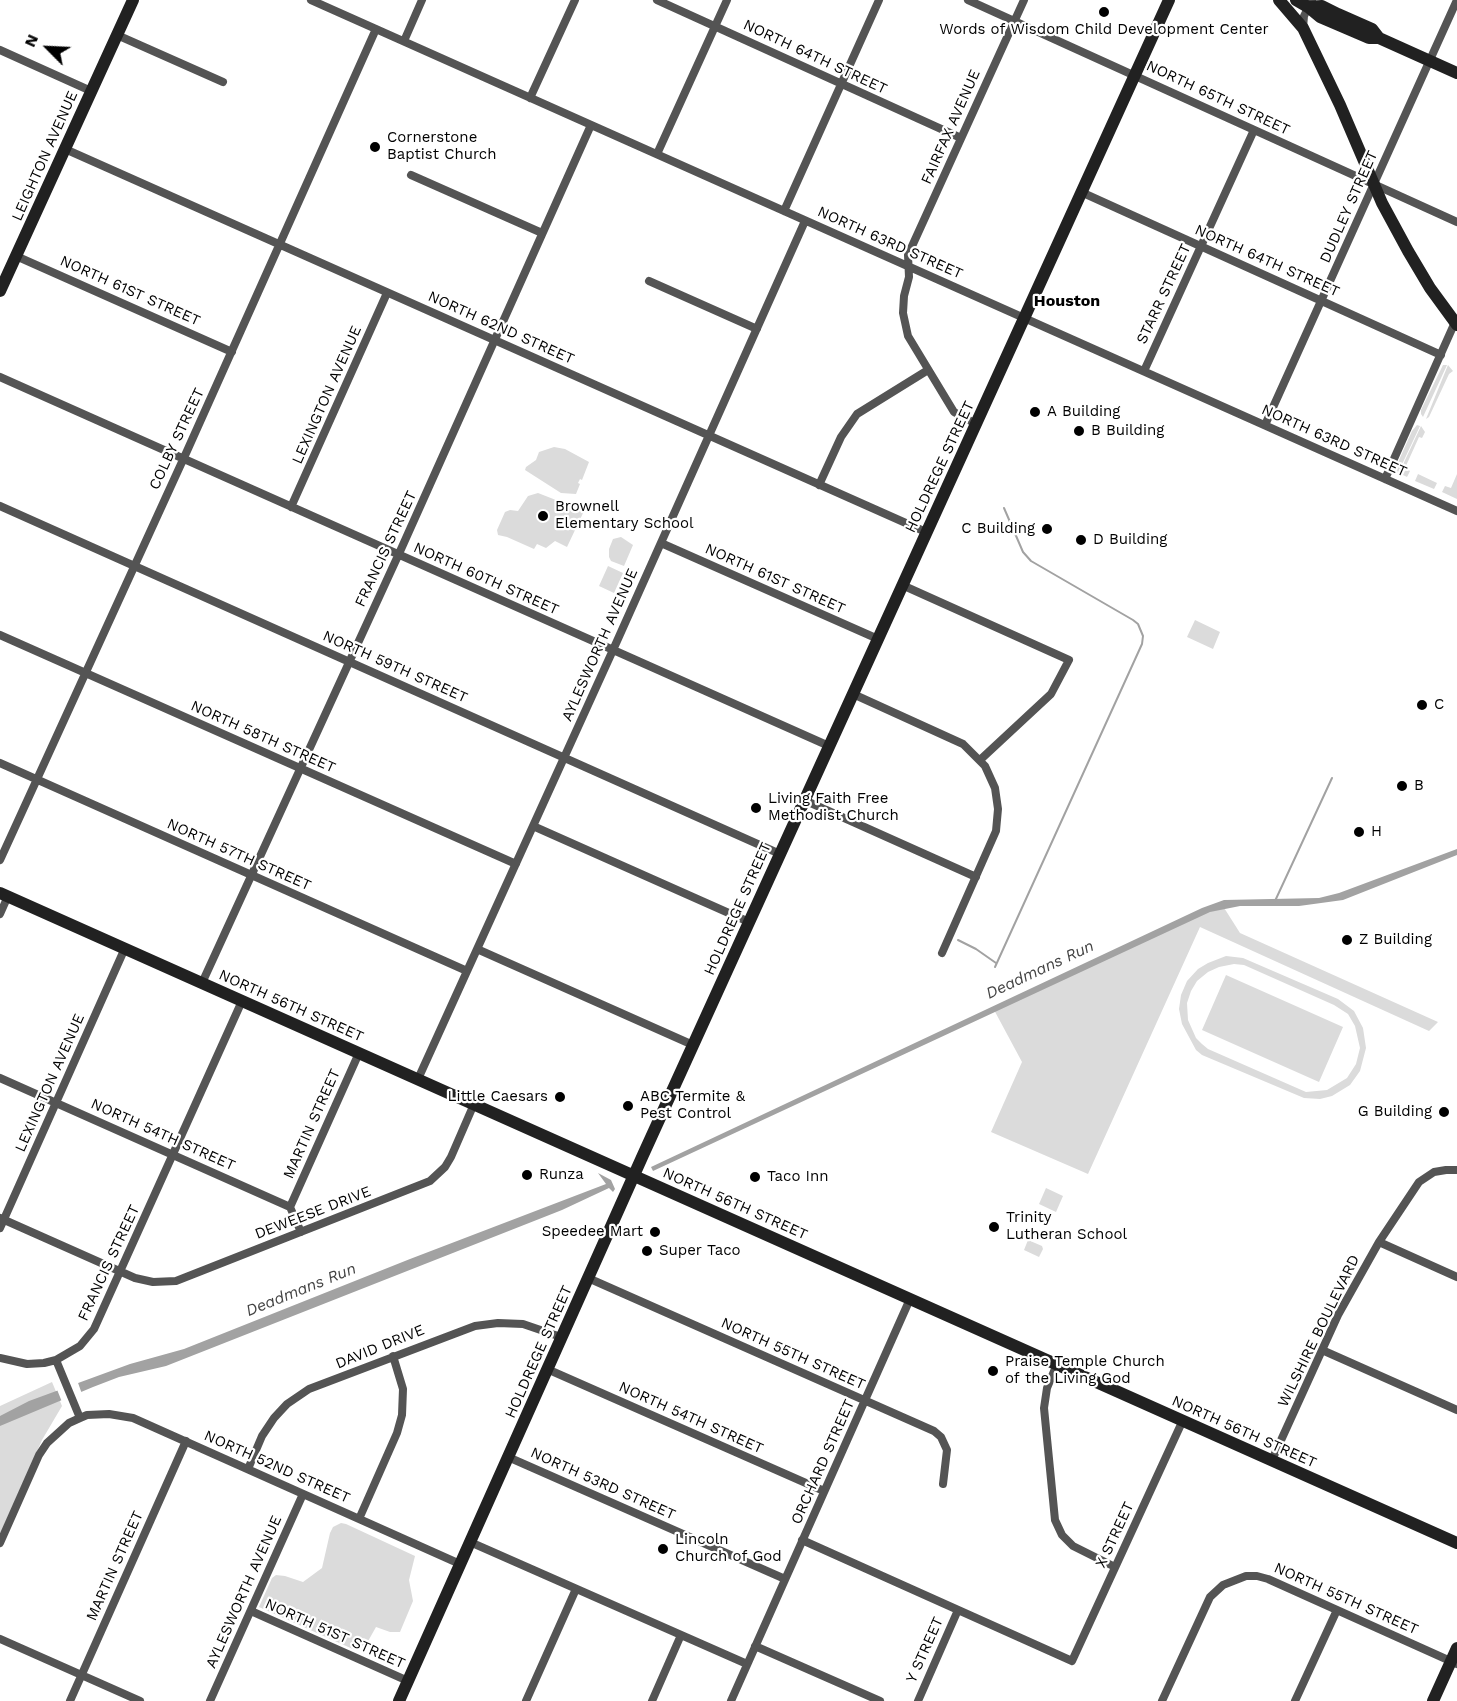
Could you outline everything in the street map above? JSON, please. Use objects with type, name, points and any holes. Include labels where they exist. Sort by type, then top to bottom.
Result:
[{"type":"main road","name":"LEIGHTON AVENUE","points":[[0,291],[133,0]]},
{"type":"main road","name":"HOLDREGE STREET","points":[[399,1701],[633,1176],[1169,0]]},
{"type":"main road","points":[[1279,0],[1303,28],[1340,105],[1374,185],[1413,261],[1456,322]]},
{"type":"main road","points":[[1296,0],[1310,3],[1320,17],[1369,38],[1379,38],[1457,73]]},
{"type":"main road","points":[[1310,3],[1309,21],[1340,105]]},
{"type":"main road","name":"NORTH 56TH STREET","points":[[4,895],[1457,1543]]},
{"type":"main road","points":[[1433,1701],[1454,1662],[1457,1648]]},
{"type":"street","name":"NORTH 63RD STREET","points":[[311,0],[1457,511]]},
{"type":"street","points":[[404,41],[422,0]]},
{"type":"street","points":[[530,98],[575,0]]},
{"type":"street","name":"NORTH 64TH STREET","points":[[657,0],[961,138]]},
{"type":"street","points":[[657,154],[727,0]]},
{"type":"street","points":[[784,211],[879,0]]},
{"type":"street","name":"NORTH 65TH STREET","points":[[968,0],[1457,222]]},
{"type":"street","name":"FAIRFAX AVENUE","points":[[976,424],[956,414],[911,341],[904,321],[903,304],[909,277],[908,255],[1024,0]]},
{"type":"street","name":"DUDLEY STREET","points":[[1265,425],[1457,0]]},
{"type":"street","points":[[1303,28],[1304,16],[1310,3]]},
{"type":"street","name":"COLBY STREET","points":[[0,860],[232,352],[376,29]]},
{"type":"street","points":[[117,35],[223,82]]},
{"type":"street","points":[[0,50],[91,91]]},
{"type":"street","name":"FRANCIS STREET","points":[[202,983],[591,125]]},
{"type":"street","name":"STARR STREET","points":[[1144,371],[1254,130]]},
{"type":"street","name":"NORTH 62ND STREET","points":[[65,149],[926,532]]},
{"type":"street","points":[[411,175],[542,233]]},
{"type":"street","name":"NORTH 64TH STREET","points":[[1081,192],[1441,355]]},
{"type":"street","name":"AYLESWORTH AVENUE","points":[[418,1079],[805,220]]},
{"type":"street","name":"NORTH 61ST STREET","points":[[16,256],[232,352]]},
{"type":"street","points":[[649,281],[757,328]]},
{"type":"street","name":"LEXINGTON AVENUE","points":[[291,507],[387,293]]},
{"type":"street","points":[[1385,479],[1456,322]]},
{"type":"street","points":[[819,485],[841,437],[857,414],[928,370]]},
{"type":"street","name":"NORTH 60TH STREET","points":[[0,377],[829,746]]},
{"type":"street","name":"NORTH 59TH STREET","points":[[0,506],[780,854]]},
{"type":"street","name":"NORTH 61ST STREET","points":[[661,543],[878,639]]},
{"type":"street","points":[[902,585],[1069,660],[1051,694],[980,760]]},
{"type":"street","name":"NORTH 58TH STREET","points":[[0,635],[516,864]]},
{"type":"street","points":[[853,694],[952,738],[968,748],[980,760],[995,788],[998,815],[993,838],[942,953]]},
{"type":"street","name":"NORTH 57TH STREET","points":[[0,763],[467,971]]},
{"type":"street","points":[[804,800],[975,877]]},
{"type":"street","points":[[533,826],[749,922]]},
{"type":"street","points":[[0,914],[4,895]]},
{"type":"street","name":"LEXINGTON AVENUE","points":[[1,1222],[125,948]]},
{"type":"street","points":[[477,949],[693,1045]]},
{"type":"street","name":"FRANCIS STREET","points":[[56,1360],[80,1346],[94,1329],[242,1001]]},
{"type":"street","name":"MARTIN STREET","points":[[290,1207],[359,1053]]},
{"type":"street","name":"NORTH 54TH STREET","points":[[0,1078],[290,1207]]},
{"type":"street","name":"DEWEESE DRIVE","points":[[121,1272],[148,1282],[176,1281],[430,1180],[444,1167],[450,1157],[474,1104]]},
{"type":"street","name":"WILSHIRE BOULEVARD","points":[[1272,1460],[1350,1292],[1379,1242],[1419,1182],[1434,1172],[1457,1170]]},
{"type":"street","points":[[290,1207],[301,1232]]},
{"type":"street","points":[[1,1222],[121,1272]]},
{"type":"street","points":[[1379,1242],[1457,1277]]},
{"type":"street","name":"NORTH 55TH STREET","points":[[588,1278],[931,1430],[941,1437],[946,1445],[943,1484]]},
{"type":"street","name":"ORCHARD STREET","points":[[731,1701],[910,1299]]},
{"type":"street","name":"DAVID DRIVE","points":[[248,1469],[267,1427],[291,1400],[309,1389],[459,1330],[491,1323],[523,1324],[561,1337]]},
{"type":"street","points":[[1322,1350],[1457,1410]]},
{"type":"street","points":[[359,1518],[397,1432],[402,1415],[403,1389],[393,1356]]},
{"type":"street","points":[[0,1358],[27,1364],[56,1360],[80,1418],[60,1430],[43,1448],[0,1543]]},
{"type":"street","points":[[1057,1364],[1047,1388],[1044,1408],[1055,1520],[1062,1535],[1070,1544],[1115,1567]]},
{"type":"street","name":"NORTH 54TH STREET","points":[[547,1369],[824,1491]]},
{"type":"street","name":"NORTH 52ND STREET","points":[[80,1418],[102,1414],[127,1416],[460,1564]]},
{"type":"street","name":"X STREET","points":[[958,1610],[1072,1661],[1183,1420]]},
{"type":"street","name":"MARTIN STREET","points":[[70,1701],[186,1441]]},
{"type":"street","name":"NORTH 53RD STREET","points":[[508,1457],[785,1579]]},
{"type":"street","name":"AYLESWORTH AVENUE","points":[[210,1701],[303,1494]]},
{"type":"street","points":[[802,1540],[958,1610]]},
{"type":"street","points":[[470,1542],[747,1664]]},
{"type":"street","name":"NORTH 55TH STREET","points":[[1162,1701],[1207,1602],[1223,1585],[1241,1577],[1257,1576],[1454,1662]]},
{"type":"street","points":[[526,1701],[576,1589]]},
{"type":"street","name":"Y STREET","points":[[918,1701],[958,1610]]},
{"type":"street","points":[[1295,1701],[1337,1610]]},
{"type":"street","name":"NORTH 51ST STREET","points":[[251,1611],[408,1681]]},
{"type":"street","points":[[652,1701],[681,1635]]},
{"type":"street","points":[[0,1639],[140,1701]]},
{"type":"street","points":[[755,1646],[880,1701]]},
{"type":"shaded area","points":[[1443,365],[1447,365],[1423,417],[1421,410]]},
{"type":"shaded area","points":[[1448,365],[1453,371],[1449,374],[1426,419]]},
{"type":"shaded area","points":[[1417,425],[1420,426],[1398,473],[1395,469]]},
{"type":"shaded area","points":[[1421,426],[1425,432],[1422,438],[1419,437],[1405,468],[1410,471],[1407,477],[1399,473]]},
{"type":"shaded area","points":[[554,447],[565,449],[589,462],[582,480],[580,479],[578,483],[580,484],[576,494],[561,493],[525,470],[536,460],[539,452]]},
{"type":"shaded area","points":[[1418,474],[1437,483],[1434,489],[1415,481]]},
{"type":"shaded area","points":[[1457,474],[1457,499],[1442,492],[1445,486],[1451,488]]},
{"type":"shaded area","points":[[538,493],[584,511],[567,547],[555,541],[546,548],[537,544],[534,549],[498,535],[497,530],[505,512],[518,511],[528,496]]},
{"type":"shaded area","points":[[621,537],[633,545],[624,566],[611,561],[609,557],[613,539]]},
{"type":"shaded area","points":[[608,566],[623,573],[614,593],[599,586]]},
{"type":"shaded area","points":[[1195,620],[1220,632],[1213,649],[1187,637]]},
{"type":"shaded area","points":[[1457,849],[1457,855],[1343,900],[1299,906],[1240,906],[1210,912],[653,1171],[651,1167],[1202,908],[1224,900],[1319,898],[1339,893]]},
{"type":"shaded area","points":[[1221,903],[1240,933],[1438,1022],[1429,1031],[1200,927],[1088,1174],[991,1132],[1022,1062],[993,1008]]},
{"type":"shaded area","points":[[1226,956],[1243,958],[1338,999],[1354,1011],[1363,1028],[1366,1048],[1360,1071],[1350,1085],[1332,1096],[1320,1099],[1304,1098],[1202,1055],[1196,1050],[1182,1024],[1179,1009],[1181,995],[1187,981],[1198,969]],"holes":[[[1244,965],[1334,1005],[1348,1014],[1355,1026],[1360,1048],[1356,1064],[1347,1078],[1327,1090],[1306,1092],[1208,1049],[1196,1038],[1188,1020],[1187,1003],[1197,981],[1219,967]]]},
{"type":"shaded area","points":[[1226,975],[1343,1027],[1319,1082],[1202,1030]]},
{"type":"shaded area","points":[[598,1173],[611,1180],[615,1189],[613,1192],[609,1188],[562,1210],[166,1366],[119,1377],[0,1426],[0,1416],[29,1401],[130,1364],[184,1349],[606,1184]]},
{"type":"shaded area","points":[[1046,1188],[1063,1196],[1056,1212],[1039,1204]]},
{"type":"shaded area","points":[[1028,1240],[1042,1246],[1039,1257],[1024,1250]]},
{"type":"shaded area","points":[[52,1382],[62,1406],[42,1440],[0,1534],[0,1406]]},
{"type":"shaded area","points":[[341,1523],[415,1556],[409,1580],[413,1601],[400,1632],[390,1632],[376,1627],[367,1643],[355,1650],[259,1607],[272,1578],[276,1575],[303,1582],[322,1568],[330,1533],[333,1527]]},
{"type":"pier","points":[[77,1380],[82,1394],[62,1402],[56,1387]]},
{"type":"waterway","points":[[995,967],[1142,644],[1143,636],[1138,624],[1133,620],[1031,561],[1023,552],[1004,508]]},
{"type":"waterway","points":[[1275,901],[1332,778]]},
{"type":"waterway","points":[[958,940],[996,963]]},
{"type":"place","name":"Words of Wisdom Child Development Center","points":[[1104,12]]},
{"type":"place","name":"Cornerstone Baptist Church","points":[[375,147]]},
{"type":"place","name":"A Building","points":[[1035,412]]},
{"type":"place","name":"B Building","points":[[1079,431]]},
{"type":"place","name":"Brownell Elementary School","points":[[543,516]]},
{"type":"place","name":"C Building","points":[[1047,529]]},
{"type":"place","name":"D Building","points":[[1081,540]]},
{"type":"place","name":"C","points":[[1422,705]]},
{"type":"place","name":"B","points":[[1402,786]]},
{"type":"place","name":"Living Faith Free Methodist Church","points":[[756,808]]},
{"type":"place","name":"H","points":[[1359,832]]},
{"type":"place","name":"Z Building","points":[[1347,940]]},
{"type":"place","name":"Little Caesars","points":[[560,1097]]},
{"type":"place","name":"ABC Termite & Pest Control","points":[[628,1106]]},
{"type":"place","name":"G Building","points":[[1444,1112]]},
{"type":"place","name":"Runza","points":[[527,1175]]},
{"type":"place","name":"Taco Inn","points":[[755,1177]]},
{"type":"place","name":"Trinity Lutheran School","points":[[994,1227]]},
{"type":"place","name":"Speedee Mart","points":[[655,1232]]},
{"type":"place","name":"Super Taco","points":[[647,1251]]},
{"type":"place","name":"Praise Temple Church of the Living God","points":[[993,1371]]},
{"type":"place","name":"Lincoln Church of God","points":[[663,1549]]},
{"type":"district","name":"Houston","points":[[1067,301]]},
{"type":"water label","name":"Deadmans Run","points":[[1040,970]]},
{"type":"water label","name":"Deadmans Run","points":[[301,1290]]}]
